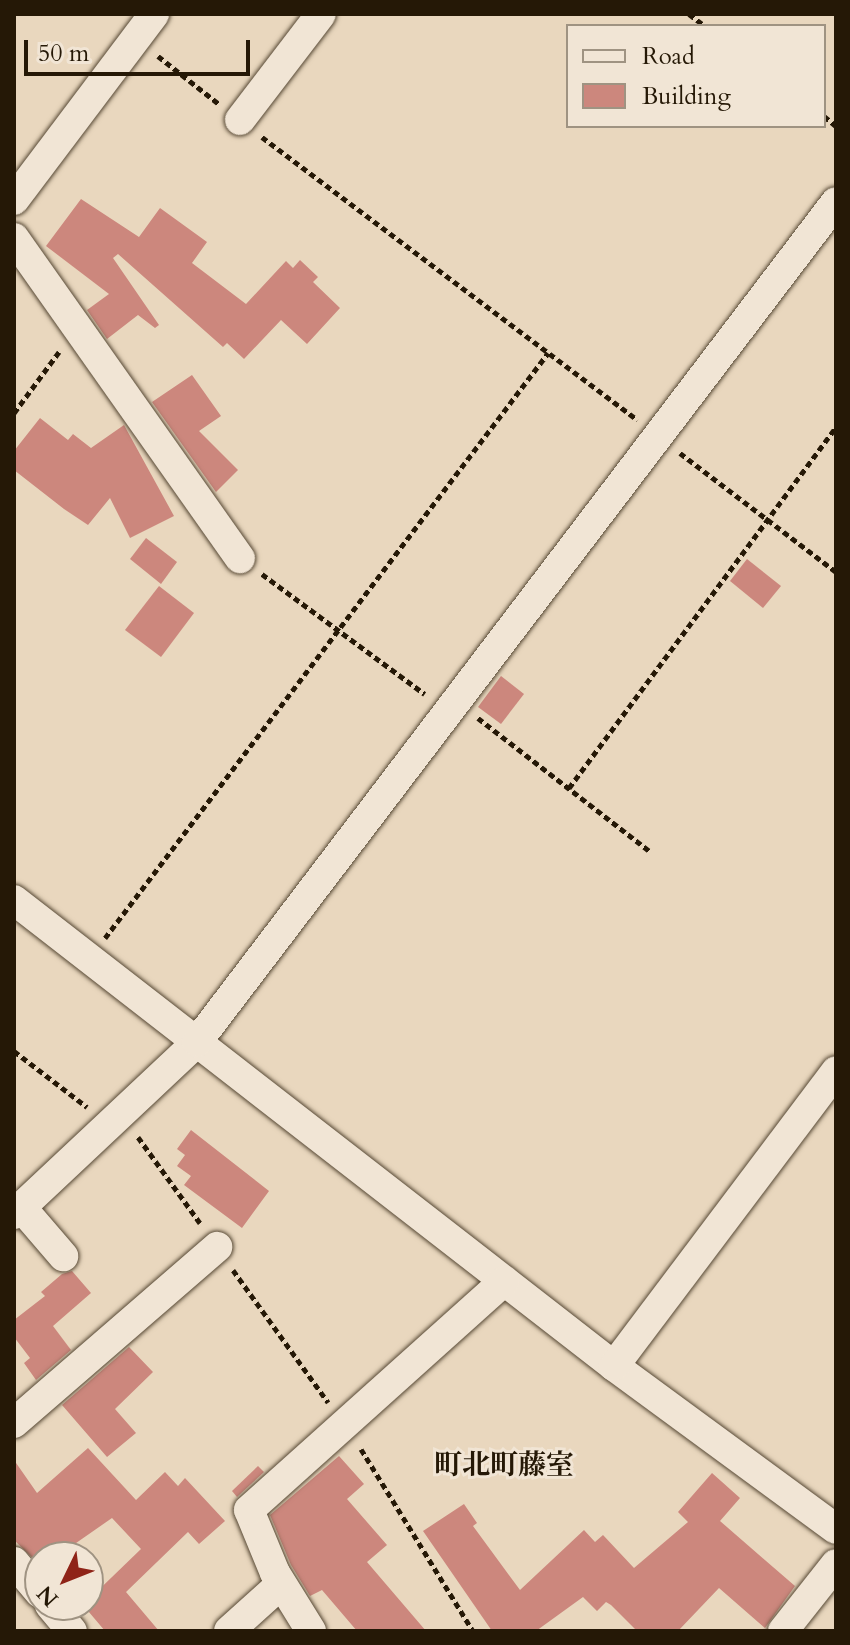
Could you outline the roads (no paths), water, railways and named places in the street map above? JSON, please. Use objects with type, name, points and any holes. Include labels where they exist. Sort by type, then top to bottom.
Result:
[{"type":"street","points":[[14,200],[154,14]]},
{"type":"street","points":[[240,120],[321,14]]},
{"type":"street","points":[[63,1256],[18,1211],[197,1042],[836,202]]},
{"type":"street","points":[[14,238],[240,558]]},
{"type":"street","points":[[14,900],[614,1366],[836,1529]]},
{"type":"street","points":[[614,1366],[836,1071]]},
{"type":"street","points":[[14,1423],[217,1247]]},
{"type":"street","points":[[311,1631],[281,1584],[248,1519],[249,1510],[504,1281]]},
{"type":"street","points":[[783,1631],[836,1564]]},
{"type":"street","points":[[229,1631],[281,1584]]},
{"type":"district","name":"町北町藤室","points":[[504,1465]]}]
